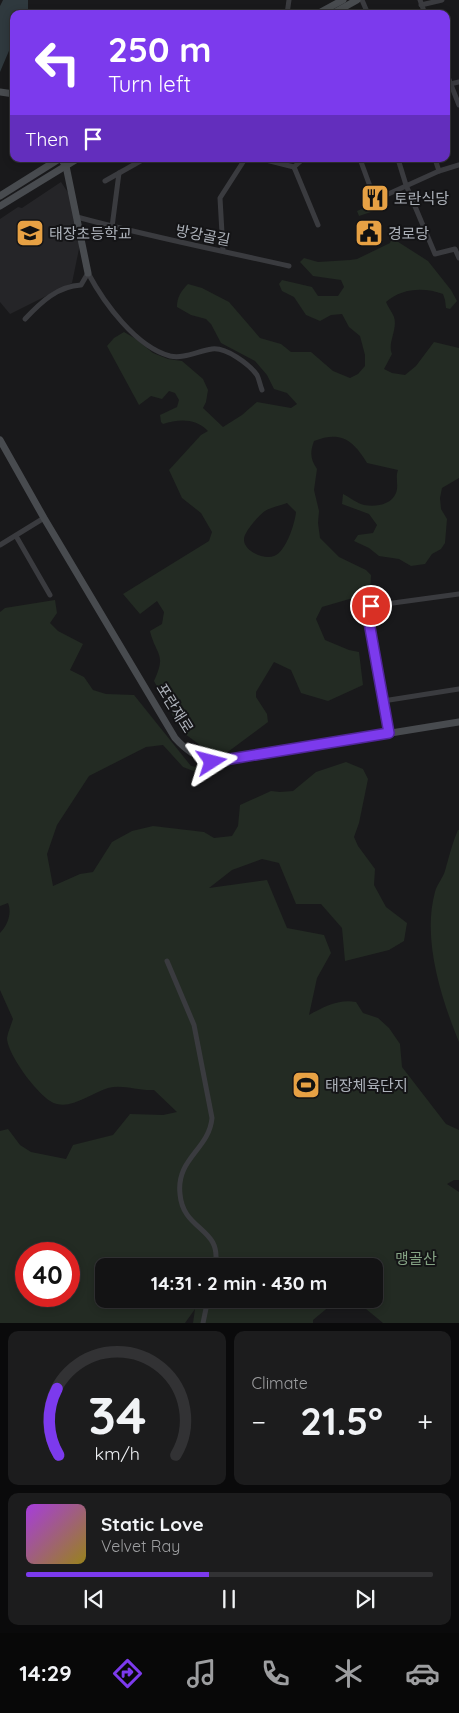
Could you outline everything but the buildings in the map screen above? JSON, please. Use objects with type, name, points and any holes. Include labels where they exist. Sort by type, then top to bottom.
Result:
[{"type":"street","points":[[325,10],[343,0]]},
{"type":"street","points":[[339,10],[357,0]]},
{"type":"street","points":[[421,2],[442,0]]},
{"type":"street","points":[[450,88],[459,105]]},
{"type":"street","points":[[0,196],[55,162]]},
{"type":"street","points":[[63,162],[66,166],[88,273],[97,290],[126,328],[156,350],[172,356],[194,354],[213,349],[227,351],[257,376],[262,390]]},
{"type":"street","points":[[0,206],[72,162]]},
{"type":"street","points":[[105,181],[139,162]]},
{"type":"street","points":[[223,251],[220,198],[242,162]]},
{"type":"street","points":[[276,162],[294,166]]},
{"type":"street","points":[[294,166],[299,162]]},
{"type":"street","points":[[361,162],[376,200],[438,171],[459,165]]},
{"type":"street","points":[[399,162],[406,185],[436,254],[456,249],[459,258]]},
{"type":"street","points":[[436,162],[438,171]]},
{"type":"street","points":[[294,166],[318,225]]},
{"type":"street","points":[[112,227],[119,173]]},
{"type":"street","points":[[15,187],[20,194]]},
{"type":"street","name":"방강골길","points":[[77,217],[171,241],[289,266]]},
{"type":"street","points":[[25,319],[40,302],[69,286],[81,285],[88,273]]},
{"type":"street","name":"포란재로","points":[[0,440],[3,451],[176,738],[185,748],[200,758],[212,762],[459,722]]},
{"type":"street","points":[[0,545],[44,518]]},
{"type":"street","points":[[16,536],[50,595]]},
{"type":"street","points":[[389,733],[367,611],[371,606],[459,594]]},
{"type":"street","points":[[383,701],[459,690]]},
{"type":"street","points":[[167,961],[194,1025],[212,1118],[206,1137],[185,1165],[179,1193],[186,1214],[191,1222],[210,1237],[215,1246],[216,1258]]},
{"type":"street","points":[[203,1323],[206,1308]]},
{"type":"shaded area","points":[[3,0],[28,0],[28,10],[10,10],[10,48],[0,72],[0,6]]},
{"type":"shaded area","points":[[61,182],[71,197],[80,244],[72,283],[10,314],[0,302],[0,219],[18,207],[22,208]]},
{"type":"green space","points":[[371,205],[376,206],[377,210],[359,216],[357,211]]},
{"type":"green space","points":[[392,238],[428,261],[451,290],[457,301],[450,309],[446,308],[443,294],[428,290],[413,290],[392,297],[386,302],[393,315],[395,326],[391,345],[392,354],[384,369],[392,373],[405,375],[416,366],[434,342],[459,348],[459,478],[442,488],[440,498],[441,509],[447,519],[445,543],[441,549],[432,554],[425,564],[411,566],[399,559],[379,556],[369,548],[354,541],[358,535],[373,533],[377,525],[369,514],[342,504],[343,494],[364,505],[373,506],[387,503],[396,493],[398,470],[367,463],[352,443],[339,437],[323,438],[314,441],[311,455],[317,469],[314,490],[319,511],[320,538],[339,557],[366,570],[371,575],[370,593],[322,607],[316,619],[325,640],[359,652],[363,685],[328,701],[301,693],[291,670],[274,662],[256,692],[256,697],[267,714],[268,722],[225,754],[204,748],[181,731],[154,681],[160,665],[160,659],[150,631],[162,624],[164,612],[157,601],[140,614],[123,594],[209,541],[212,532],[201,513],[182,498],[169,470],[201,435],[208,431],[198,424],[187,421],[163,424],[161,422],[160,415],[177,407],[179,400],[175,393],[169,391],[162,399],[151,396],[139,405],[107,346],[114,338],[124,332],[153,353],[168,359],[182,361],[203,379],[208,390],[203,408],[223,427],[242,415],[257,402],[291,408],[297,404],[287,393],[274,389],[267,375],[255,361],[221,343],[211,324],[206,319],[191,315],[177,307],[181,292],[188,284],[202,288],[229,302],[260,338],[281,344],[291,352],[311,352],[333,371],[350,378],[358,374],[365,366],[365,355],[360,336],[349,327],[342,314],[331,315],[320,321],[306,315],[294,297],[282,291],[279,284],[282,280],[312,287],[318,296],[338,296],[344,287],[341,280],[313,276],[300,262],[304,258],[318,262],[357,259],[390,243]],"holes":[[[287,503],[296,512],[289,537],[278,553],[274,556],[265,557],[250,551],[244,539],[246,532],[265,511]]]},
{"type":"green space","name":"맹골산","points":[[55,600],[57,613],[50,623],[58,631],[83,644],[70,670],[84,677],[93,690],[106,694],[134,695],[191,766],[209,769],[209,777],[183,767],[163,745],[146,747],[89,776],[57,825],[47,854],[53,886],[80,874],[93,872],[112,842],[132,831],[153,826],[204,832],[214,838],[232,836],[238,826],[240,805],[271,791],[293,791],[316,772],[346,762],[363,769],[368,779],[359,823],[354,837],[358,846],[375,869],[374,885],[386,907],[407,923],[404,941],[389,950],[345,961],[342,928],[321,904],[296,904],[279,863],[262,859],[232,870],[209,888],[267,880],[287,928],[324,935],[331,953],[317,978],[309,1015],[331,1004],[349,1001],[356,1002],[363,1013],[378,1018],[389,1028],[400,1044],[402,1067],[446,1124],[459,1130],[459,1180],[454,1180],[447,1184],[459,1192],[459,1323],[383,1323],[365,1308],[383,1308],[383,1258],[95,1258],[95,1308],[327,1308],[313,1320],[313,1323],[193,1323],[195,1309],[185,1323],[0,1323],[0,1131],[8,1129],[20,1145],[31,1152],[66,1159],[73,1145],[113,1135],[130,1114],[163,1115],[177,1112],[154,1090],[125,1087],[108,1088],[76,1102],[63,1105],[57,1104],[42,1095],[34,1086],[8,1045],[7,1038],[13,1019],[0,990],[0,933],[7,923],[10,911],[8,903],[0,906],[0,612],[5,608]]},
{"type":"green space","points":[[458,830],[459,1042],[446,1007],[435,968],[431,929],[435,892],[444,874]]},
{"type":"place","name":"토란식당","points":[[375,198]]},
{"type":"place","name":"태장초등학교","points":[[30,233]]},
{"type":"place","name":"경로당","points":[[369,233]]},
{"type":"place","name":"태장체육단지","points":[[306,1085]]},
{"type":"route","points":[[212,762],[389,733],[367,611],[371,606]]}]
